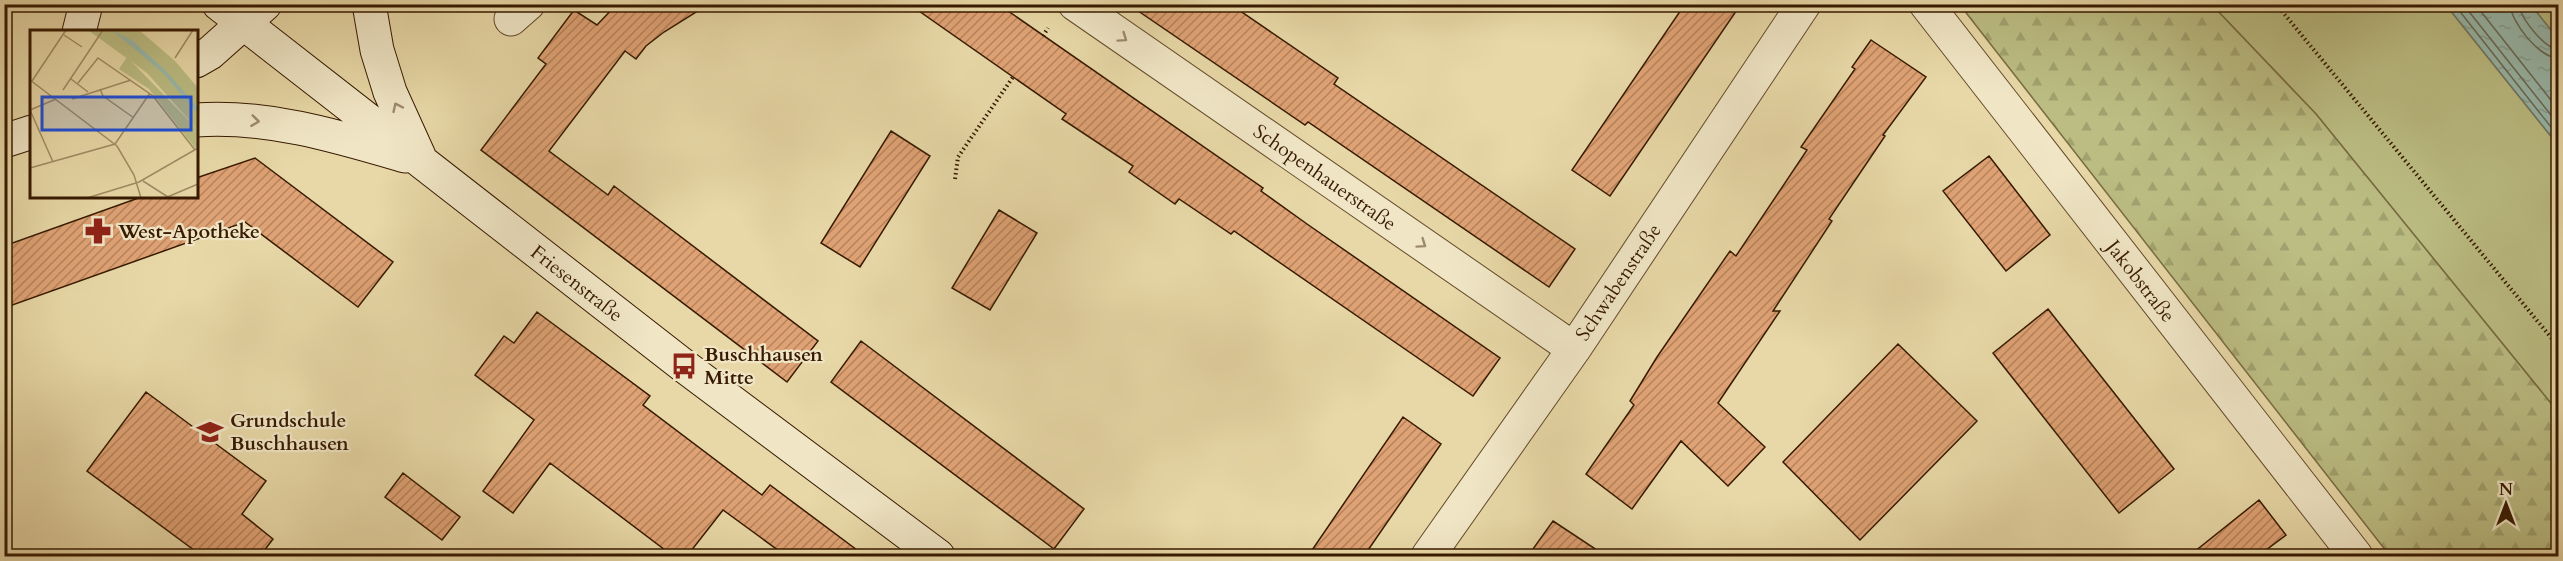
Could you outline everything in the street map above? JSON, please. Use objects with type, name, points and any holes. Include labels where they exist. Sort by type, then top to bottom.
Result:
[{"type":"street","points":[[80,30],[86,4]]},
{"type":"street","name":"Friesenstraße","points":[[219,4],[256,14],[466,198],[684,366],[939,556]]},
{"type":"street","points":[[369,4],[377,50],[390,92],[421,160]]},
{"type":"street","name":"Schopenhauerstraße","points":[[1075,4],[1574,349]]},
{"type":"street","name":"Schwabenstraße","points":[[1428,556],[1574,349],[1804,4]]},
{"type":"street","name":"Jakobstraße","points":[[1926,4],[2355,556]]},
{"type":"street","points":[[198,60],[210,53],[256,14]]},
{"type":"street","points":[[198,120],[246,120],[291,126],[421,160]]},
{"type":"street","points":[[4,141],[30,133]]},
{"type":"path","points":[[2276,4],[2559,346]]},
{"type":"path","points":[[955,179],[958,157],[1013,77]]},
{"type":"green space","points":[[1960,5],[2212,5],[2316,114],[2558,412],[2558,556],[2390,556]]},
{"type":"green space","points":[[2212,5],[2446,5],[2558,145],[2558,412],[2316,114]]},
{"type":"green space","points":[[2531,5],[2558,5],[2558,39]]},
{"type":"water","points":[[2446,5],[2531,5],[2558,39],[2558,145]]},
{"type":"building","points":[[617,4],[709,4],[664,32],[646,46],[636,59],[625,51],[549,151],[608,195],[614,186],[818,341],[787,382],[481,150],[546,64],[538,58],[574,10],[597,25]]},
{"type":"building","points":[[909,4],[998,4],[1263,188],[1261,191],[1307,224],[1500,358],[1473,396],[1234,231],[1231,234],[1179,199],[1175,204],[1129,172],[1133,166],[1062,119],[1066,114]]},
{"type":"building","points":[[1128,4],[1230,4],[1338,78],[1334,84],[1575,249],[1549,287],[1308,122],[1305,125]]},
{"type":"building","points":[[1685,4],[1741,4],[1610,196],[1572,170]]},
{"type":"building","points":[[1871,40],[1926,77],[1883,135],[1885,136],[1829,219],[1832,221],[1773,311],[1780,311],[1718,403],[1765,447],[1728,486],[1681,441],[1632,509],[1586,474],[1634,405],[1630,401],[1657,357],[1730,251],[1736,256],[1807,150],[1801,147],[1855,69],[1852,67]]},
{"type":"building","points":[[891,131],[930,156],[860,267],[821,243]]},
{"type":"building","points":[[1989,156],[2050,235],[2006,271],[1943,191]]},
{"type":"building","points":[[255,158],[393,262],[358,307],[245,222],[4,308],[4,246],[138,198],[198,198],[198,177]]},
{"type":"building","points":[[999,210],[1037,233],[990,310],[952,288]]},
{"type":"building","points":[[2048,309],[2174,469],[2119,513],[1993,353]]},
{"type":"building","points":[[537,312],[650,396],[643,405],[762,495],[770,485],[865,556],[786,556],[723,510],[687,556],[673,556],[550,463],[513,513],[483,491],[534,420],[475,375],[504,336],[514,343]]},
{"type":"building","points":[[861,341],[1084,509],[1054,549],[831,382]]},
{"type":"building","points":[[1898,344],[1977,421],[1860,540],[1783,462]]},
{"type":"building","points":[[146,392],[266,481],[242,514],[273,539],[260,556],[202,556],[87,471]]},
{"type":"building","points":[[1403,417],[1441,444],[1364,556],[1308,556]]},
{"type":"building","points":[[403,473],[460,517],[442,540],[385,497]]},
{"type":"building","points":[[2259,500],[2286,535],[2258,556],[2189,556]]},
{"type":"building","points":[[1553,521],[1606,556],[1528,556]]},
{"type":"place","name":"West-Apotheke","points":[[98,231]]},
{"type":"place","name":"Buschhausen Mitte","points":[[684,366]]},
{"type":"place","name":"Grundschule Buschhausen","points":[[210,432]]}]
